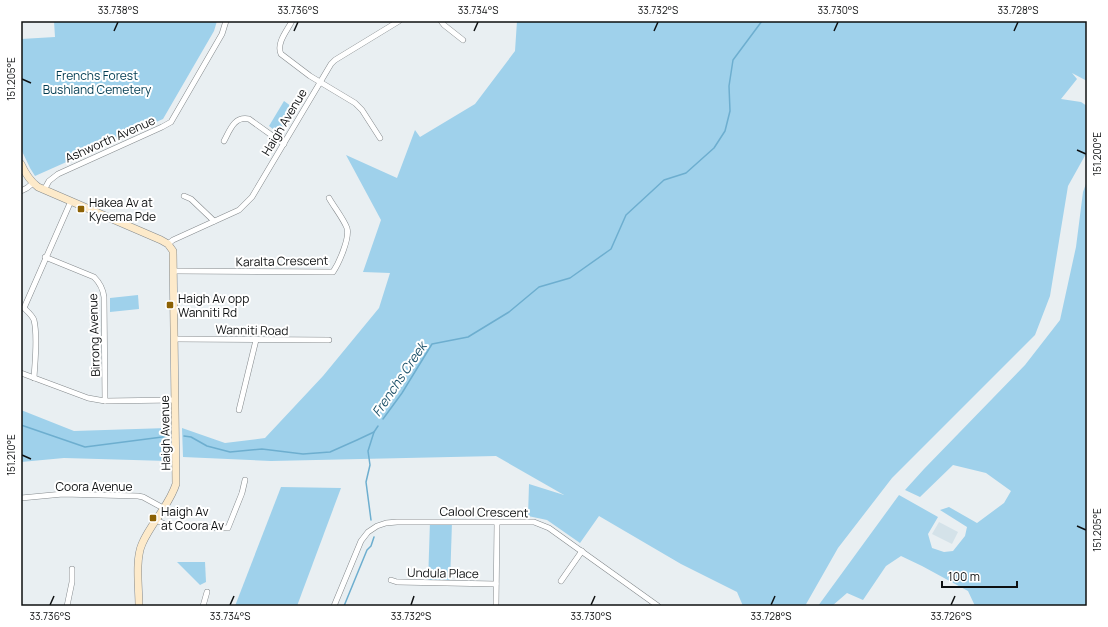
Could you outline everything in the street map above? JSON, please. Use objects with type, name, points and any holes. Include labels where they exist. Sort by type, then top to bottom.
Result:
[{"type":"street","name":"Ashworth Avenue","points":[[44,190],[49,181],[58,174],[171,122],[222,34],[226,21]]},
{"type":"street","points":[[292,21],[279,44],[281,54],[310,76],[355,103],[362,110],[380,138]]},
{"type":"street","name":"Haigh Avenue","points":[[139,606],[139,552],[176,484],[174,271],[173,251],[168,244],[173,240],[239,210],[247,203],[331,64],[335,60],[399,21]]},
{"type":"street","points":[[441,21],[463,40]]},
{"type":"street","points":[[224,141],[236,120],[243,118],[249,119],[284,144]]},
{"type":"street","points":[[21,164],[25,173],[33,183],[44,190],[168,244]]},
{"type":"street","points":[[21,191],[33,183]]},
{"type":"street","points":[[184,196],[191,199],[214,221]]},
{"type":"street","name":"Karalta Crescent","points":[[174,271],[333,272],[338,264],[348,234],[346,227],[329,198]]},
{"type":"street","points":[[34,378],[36,340],[34,320],[31,314],[23,307],[70,201]]},
{"type":"street","name":"Birrong Avenue","points":[[45,257],[94,277],[100,282],[103,289],[105,401]]},
{"type":"street","name":"Wanniti Road","points":[[174,339],[329,340]]},
{"type":"street","points":[[239,410],[256,340]]},
{"type":"street","points":[[21,373],[88,398],[105,401],[175,400]]},
{"type":"street","points":[[156,520],[169,526],[228,528],[242,493],[245,480]]},
{"type":"street","name":"Coora Avenue","points":[[21,498],[62,494],[138,496],[143,497],[163,508]]},
{"type":"street","name":"Calool Crescent","points":[[334,606],[361,541],[368,532],[377,526],[397,522],[534,522],[549,528],[658,606]]},
{"type":"street","points":[[496,606],[497,522]]},
{"type":"street","points":[[561,581],[582,551]]},
{"type":"street","points":[[67,606],[72,582],[72,569]]},
{"type":"street","name":"Undula Place","points":[[391,580],[397,582],[496,584]]},
{"type":"street","points":[[203,606],[207,592]]},
{"type":"shaded area","points":[[939,522],[958,532],[952,544],[932,534]]},
{"type":"green space","name":"Frenchs Forest Bushland Cemetery","points":[[54,21],[217,21],[214,31],[163,119],[35,176],[21,149],[21,39],[55,37]]},
{"type":"green space","points":[[517,21],[1087,21],[1087,81],[1072,73],[1077,79],[1061,99],[1081,102],[1087,106],[1087,152],[1068,186],[1050,296],[1035,335],[892,478],[838,548],[805,606],[743,606],[737,592],[681,564],[599,516],[580,543],[547,520],[528,516],[529,484],[564,495],[496,456],[271,461],[183,457],[182,428],[225,443],[265,438],[323,376],[379,308],[390,273],[363,272],[381,220],[346,155],[397,178],[415,130],[420,137],[475,104],[515,51]]},
{"type":"green space","points":[[284,101],[295,109],[282,132],[278,133],[269,126]]},
{"type":"green space","points":[[1087,181],[1087,606],[975,606],[968,591],[901,556],[886,566],[863,600],[847,593],[832,606],[818,606],[899,495],[938,517],[928,534],[932,548],[944,552],[953,551],[965,536],[967,527],[940,510],[949,507],[977,523],[1004,503],[1011,491],[986,473],[953,465],[920,497],[905,490],[1025,365],[1060,320],[1076,247],[1083,192]]},
{"type":"green space","points":[[138,295],[139,309],[110,312],[110,298]]},
{"type":"green space","points":[[21,410],[74,431],[167,428],[168,461],[64,458],[21,462]]},
{"type":"green space","points":[[281,487],[341,488],[297,606],[235,606]]},
{"type":"green space","points":[[430,521],[452,522],[450,583],[428,583]]},
{"type":"green space","points":[[177,562],[205,562],[206,582],[200,585]]},
{"type":"waterway","name":"Frenchs Creek","points":[[383,419],[402,393],[432,344],[468,337],[509,312],[539,287],[570,278],[611,249],[626,215],[664,180],[686,173],[714,148],[725,131],[730,111],[729,86],[733,60],[762,21]]},
{"type":"waterway","points":[[21,425],[85,447],[170,436]]},
{"type":"waterway","name":"Frenchs Creek","points":[[184,436],[191,437],[207,446],[230,452],[262,449],[303,454],[330,452],[374,432],[378,426]]},
{"type":"waterway","points":[[371,520],[366,482],[370,465],[368,451],[374,432]]},
{"type":"waterway","points":[[344,606],[367,550],[371,546],[374,537]]},
{"type":"place","name":"Hakea Av at Kyeema Pde","points":[[81,209]]},
{"type":"place","name":"Haigh Av opp Wanniti Rd","points":[[170,305]]},
{"type":"place","name":"Haigh Av at Coora Av","points":[[153,518]]}]
